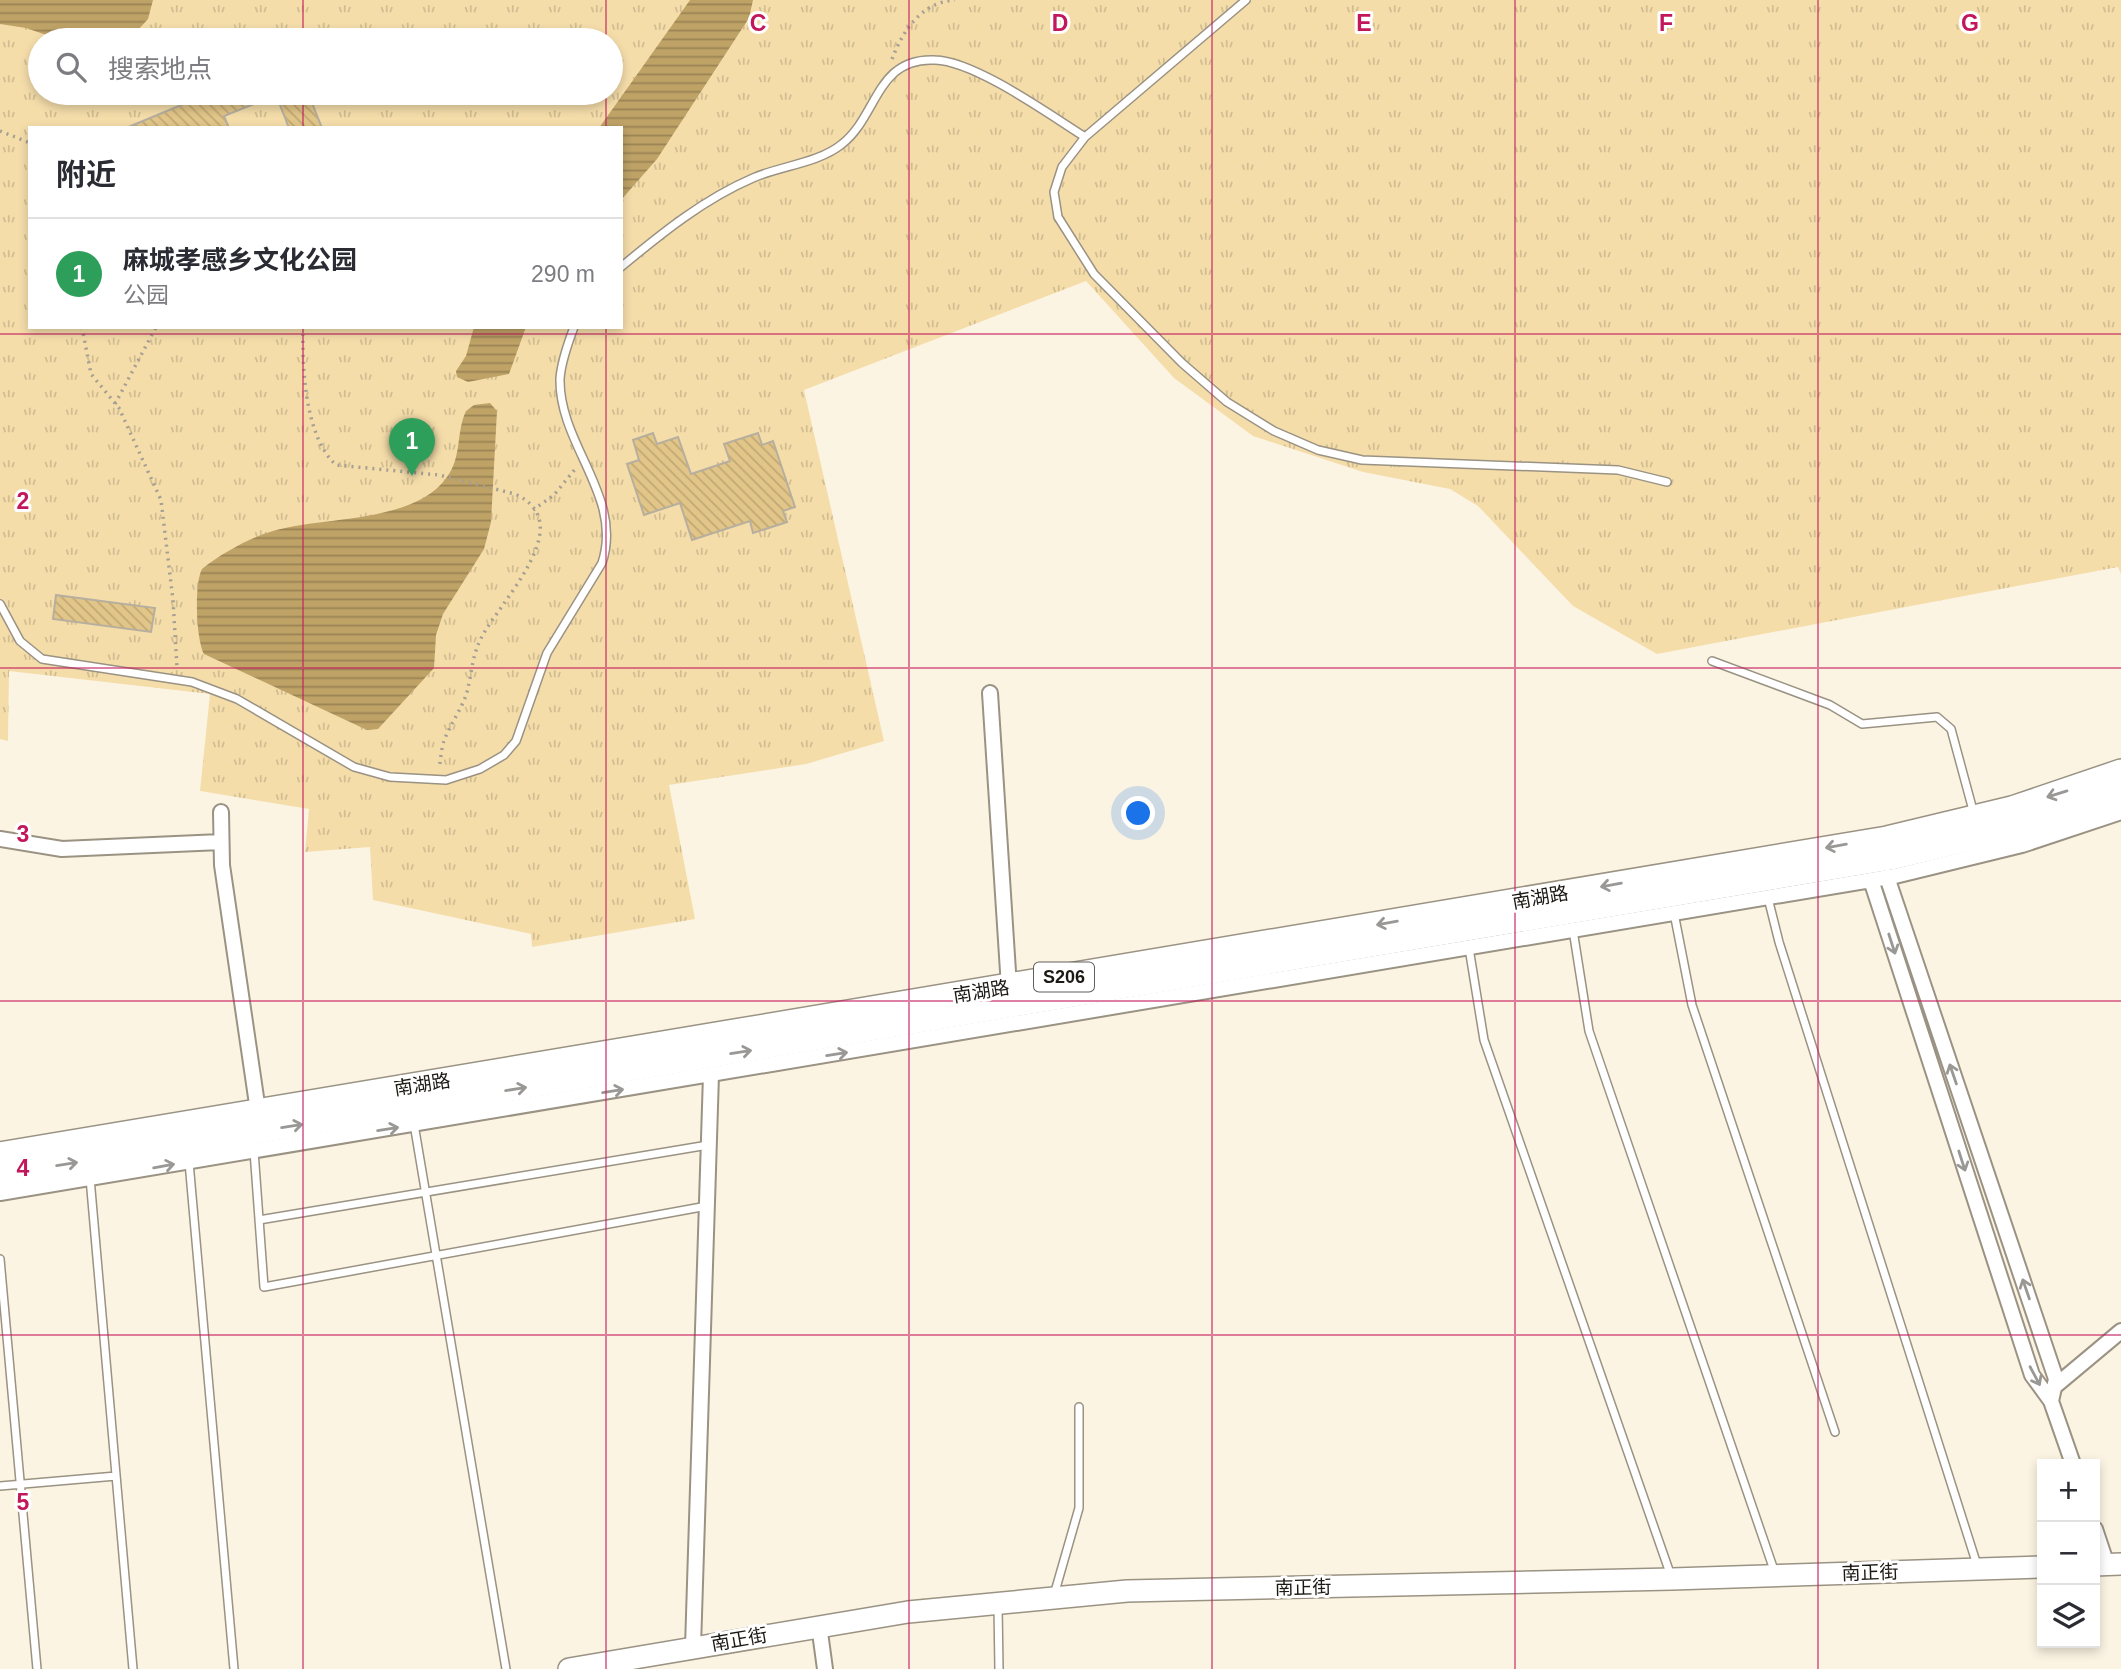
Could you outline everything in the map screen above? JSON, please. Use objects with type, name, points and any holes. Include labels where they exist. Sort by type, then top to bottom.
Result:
[{"type":"main road","name":"南湖路","points":[[0,1154],[1887,838],[1975,818],[2069,790],[2121,771]]},
{"type":"main road","name":"南湖路","points":[[0,1175],[1891,858],[2018,828],[2121,793]]},
{"type":"street","points":[[990,693],[1009,986]]},
{"type":"street","points":[[220,812],[222,865],[258,1111]]},
{"type":"street","points":[[0,1193],[1871,880],[2022,845],[2121,812]]},
{"type":"street","points":[[0,839],[62,849],[221,842]]},
{"type":"street","points":[[1887,877],[2056,1379],[2052,1394]]},
{"type":"street","points":[[1871,880],[2032,1376],[2052,1394],[2072,1459]]},
{"type":"street","points":[[693,1647],[711,1075]]},
{"type":"street","points":[[2052,1394],[2121,1331]]},
{"type":"street","points":[[2100,1543],[2108,1565]]},
{"type":"street","name":"南正街","points":[[569,1669],[819,1625],[1054,1596],[1127,1591],[1672,1579],[2037,1567]]},
{"type":"street","points":[[819,1625],[825,1669]]},
{"type":"lane","points":[[1246,0],[1086,137],[1062,167],[1057,179],[1055,205],[1064,229],[1094,274],[1204,383],[1252,419],[1297,442],[1362,460],[1618,470],[1667,482]]},
{"type":"lane","points":[[623,265],[717,196],[753,178],[840,146],[858,127],[882,84],[902,68],[914,63],[933,60],[955,63],[1025,99],[1086,137]]},
{"type":"lane","points":[[0,604],[20,641],[42,659],[177,678],[237,699],[354,767],[390,777],[437,780],[446,780],[480,769],[511,748],[520,732],[547,653],[601,563],[608,537],[605,511],[569,428],[560,378],[573,329]]},
{"type":"lane","points":[[1712,661],[1830,705],[1862,724],[1937,717],[1951,729],[1975,818]]},
{"type":"lane","points":[[1768,897],[1779,942],[1978,1569]]},
{"type":"lane","points":[[1674,913],[1692,1005],[1835,1432]]},
{"type":"lane","points":[[1573,930],[1589,1031],[1776,1576]]},
{"type":"lane","points":[[1469,948],[1484,1040],[1672,1579]]},
{"type":"lane","points":[[414,1124],[506,1669]]},
{"type":"lane","points":[[259,1220],[708,1144]]},
{"type":"lane","points":[[254,1151],[264,1287],[707,1206]]},
{"type":"lane","points":[[189,1162],[234,1669]]},
{"type":"lane","points":[[90,1178],[133,1669]]},
{"type":"lane","points":[[0,1259],[37,1669]]},
{"type":"lane","points":[[1054,1596],[1079,1508],[1079,1406]]},
{"type":"lane","points":[[0,1486],[116,1476]]},
{"type":"lane","points":[[998,1601],[999,1669]]},
{"type":"path","points":[[882,84],[898,43],[915,19],[932,6],[956,0]]},
{"type":"path","points":[[0,131],[28,142]]},
{"type":"path","points":[[82,329],[91,374],[115,404],[161,500],[173,600],[177,678]]},
{"type":"path","points":[[115,404],[155,329]]},
{"type":"path","points":[[303,329],[302,356],[316,438],[325,455],[336,465],[439,475],[515,494],[533,510],[538,533],[536,552],[478,645],[466,695],[444,741],[437,780]]},
{"type":"path","points":[[533,510],[554,495],[573,470],[584,464]]},
{"type":"green space","points":[[0,0],[2121,0],[2121,574],[2118,567],[1657,654],[1573,606],[1478,506],[1450,489],[1363,472],[1253,436],[1174,378],[1086,281],[804,390],[884,741],[806,764],[669,785],[695,919],[532,947],[531,934],[373,900],[370,847],[305,852],[309,809],[200,791],[210,694],[9,671],[8,741],[0,739]]},
{"type":"shaded area","points":[[0,0],[153,0],[148,19],[140,28],[28,29],[0,24]]},
{"type":"shaded area","points":[[690,0],[753,0],[749,18],[657,159],[623,198],[623,126],[600,126],[615,105],[623,105],[623,94]]},
{"type":"shaded area","points":[[473,329],[525,329],[509,374],[468,382],[457,377],[456,371],[466,356]]},
{"type":"shaded area","points":[[490,403],[497,411],[491,522],[484,549],[443,614],[436,635],[434,668],[378,729],[367,730],[204,654],[197,612],[199,576],[202,569],[236,547],[273,531],[391,511],[413,503],[432,492],[452,469],[466,411],[474,405]]},
{"type":"building","points":[[181,105],[251,105],[224,116],[228,126],[131,126]]},
{"type":"building","points":[[280,105],[313,105],[321,126],[288,126]]},
{"type":"building","points":[[653,433],[657,444],[678,437],[691,474],[730,461],[724,444],[758,433],[762,445],[773,441],[795,507],[783,511],[787,522],[753,533],[750,521],[692,540],[680,503],[644,515],[627,464],[639,460],[633,440]]},
{"type":"building","points":[[56,595],[155,608],[151,632],[53,619]]},
{"type":"place","name":"麻城孝感乡文化公园","points":[[412,476]]}]
